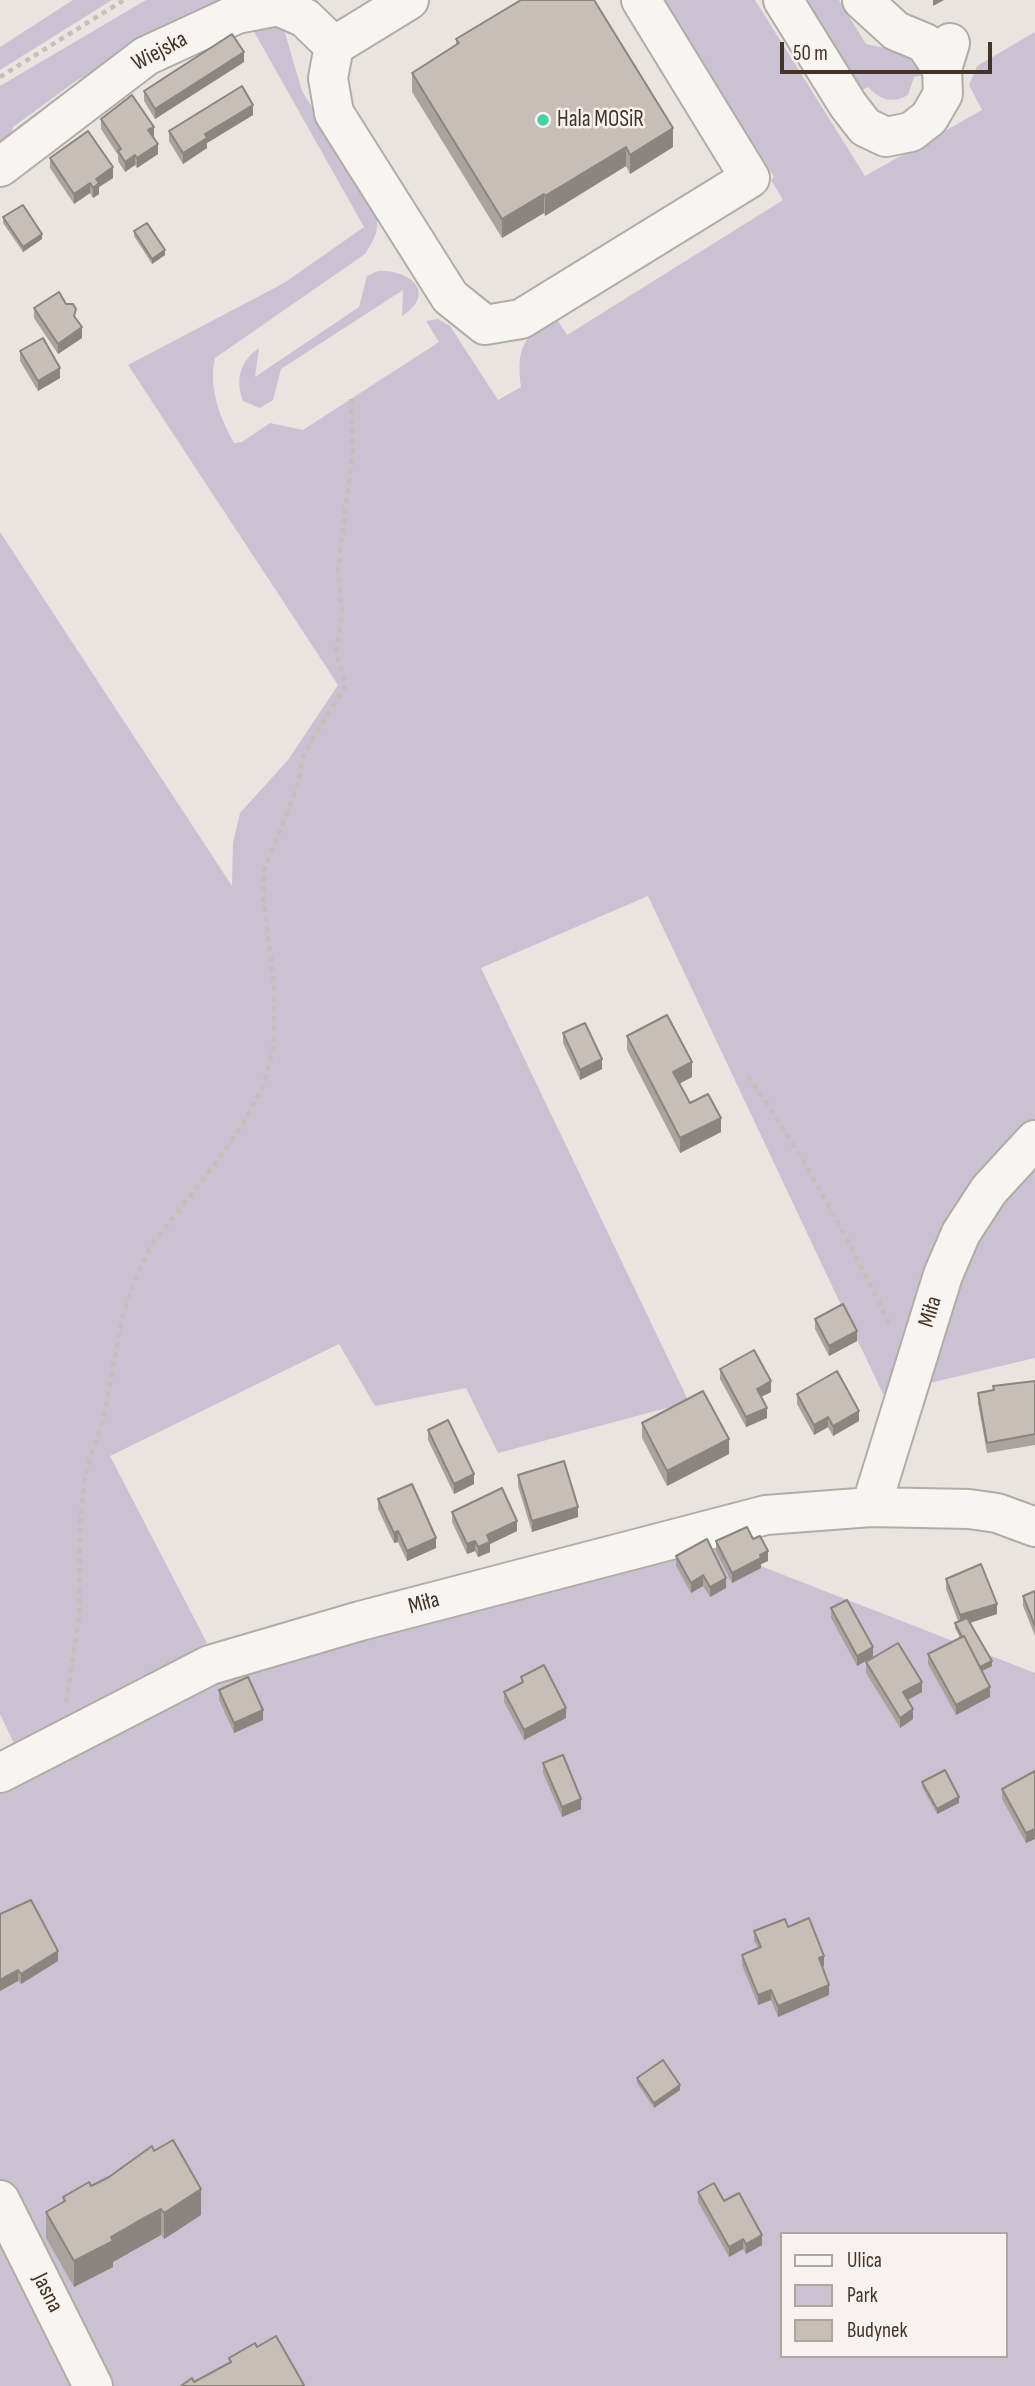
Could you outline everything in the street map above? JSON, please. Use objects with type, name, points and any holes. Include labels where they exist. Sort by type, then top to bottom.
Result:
[{"type":"street","points":[[409,0],[334,46],[328,78],[334,113],[450,297],[485,325],[521,319],[750,178],[641,0]]},
{"type":"street","points":[[783,0],[848,106],[865,127],[887,137],[911,132],[929,118],[943,94],[946,56],[925,43],[896,31],[862,0]]},
{"type":"street","name":"Wiejska","points":[[0,167],[146,56],[237,14],[278,6],[305,18],[334,46]]},
{"type":"street","name":"Miła","points":[[871,1507],[943,1275],[961,1233],[989,1190],[1035,1140]]},
{"type":"street","name":"Miła","points":[[0,1773],[186,1677],[232,1658],[360,1621],[766,1516],[871,1507],[970,1509],[998,1513],[1035,1527]]},
{"type":"street","name":"Jasna","points":[[0,2200],[93,2386]]},
{"type":"path","points":[[0,77],[124,0]]},
{"type":"path","points":[[53,1746],[68,1694],[79,1617],[80,1525],[85,1474],[104,1417],[126,1306],[151,1246],[245,1121],[264,1084],[274,1044],[274,983],[263,896],[264,871],[297,787],[304,753],[346,685],[335,652],[342,613],[338,568],[353,449],[351,399]]},
{"type":"path","points":[[748,1076],[798,1148],[849,1240],[912,1373]]},
{"type":"green space","points":[[73,0],[112,0],[0,70],[0,47]]},
{"type":"green space","points":[[146,0],[240,0],[115,59],[76,81],[13,127],[8,145],[0,152],[0,86]]},
{"type":"green space","points":[[663,0],[755,0],[865,176],[982,110],[969,85],[977,66],[1035,32],[1035,1358],[883,1394],[648,896],[481,968],[689,1402],[498,1453],[466,1388],[375,1406],[339,1344],[110,1456],[207,1643],[17,1750],[0,1714],[0,532],[232,886],[233,843],[240,813],[288,760],[338,685],[128,365],[284,283],[364,227],[248,21],[276,22],[285,33],[302,91],[374,207],[377,226],[375,237],[365,254],[215,358],[214,391],[224,423],[234,443],[242,442],[270,423],[303,430],[439,342],[426,321],[438,319],[450,326],[498,400],[521,387],[520,363],[524,345],[535,330],[554,315],[567,335],[783,200],[771,180],[774,177]]},
{"type":"green space","points":[[802,0],[839,0],[866,44],[899,52],[913,61],[923,75],[914,77],[908,95],[896,99],[882,98],[868,87],[858,92]]},
{"type":"green space","points":[[378,271],[400,274],[416,284],[418,299],[413,307],[402,316],[403,290],[281,369],[273,400],[260,408],[243,401],[239,385],[241,371],[253,353],[259,348],[255,377],[359,307],[367,276]]},
{"type":"green space","points":[[676,1533],[1035,1673],[1035,2386],[0,2386],[0,1785],[231,1670]]},
{"type":"building","name":"Hala MOSiR","points":[[521,0],[594,0],[673,128],[630,155],[626,147],[502,219],[412,73],[459,43],[456,39]]},
{"type":"building","points":[[232,34],[244,52],[155,109],[144,91]]},
{"type":"building","points":[[242,86],[253,105],[205,134],[207,138],[183,153],[169,131]]},
{"type":"building","points":[[132,95],[154,127],[148,130],[158,144],[137,158],[135,155],[125,162],[118,151],[121,149],[101,119]]},
{"type":"building","points":[[88,131],[113,167],[96,179],[99,183],[93,188],[90,183],[74,194],[50,158]]},
{"type":"building","points":[[23,205],[42,234],[23,247],[3,217]]},
{"type":"building","points":[[147,223],[165,250],[152,259],[134,231]]},
{"type":"building","points":[[59,292],[66,304],[73,304],[76,309],[74,316],[82,327],[58,344],[34,308]]},
{"type":"building","points":[[43,338],[60,368],[38,381],[20,351]]},
{"type":"building","points":[[667,1015],[692,1062],[673,1072],[690,1103],[708,1094],[721,1118],[680,1138],[627,1036]]},
{"type":"building","points":[[585,1023],[602,1059],[580,1070],[563,1033]]},
{"type":"building","points":[[843,1304],[857,1331],[829,1346],[815,1319]]},
{"type":"building","points":[[754,1350],[771,1381],[757,1389],[767,1408],[746,1417],[720,1369]]},
{"type":"building","points":[[837,1371],[859,1411],[833,1426],[828,1417],[814,1425],[797,1394]]},
{"type":"building","points":[[1035,1381],[1035,1434],[987,1443],[978,1393],[994,1390],[993,1386]]},
{"type":"building","points":[[703,1391],[729,1439],[667,1471],[642,1423]]},
{"type":"building","points":[[448,1420],[474,1474],[454,1484],[428,1430]]},
{"type":"building","points":[[564,1461],[578,1507],[532,1521],[518,1475]]},
{"type":"building","points":[[412,1484],[436,1538],[407,1551],[398,1531],[394,1533],[378,1499]]},
{"type":"building","points":[[502,1488],[517,1521],[487,1535],[490,1542],[478,1547],[475,1541],[467,1544],[452,1512]]},
{"type":"building","points":[[747,1527],[753,1539],[760,1536],[768,1551],[760,1555],[761,1558],[732,1573],[716,1541]]},
{"type":"building","points":[[707,1539],[726,1578],[710,1587],[703,1575],[691,1583],[676,1556]]},
{"type":"building","points":[[981,1564],[997,1604],[960,1615],[946,1579]]},
{"type":"building","points":[[1035,1591],[1035,1626],[1023,1596]]},
{"type":"building","points":[[847,1600],[873,1647],[857,1656],[831,1608]]},
{"type":"building","points":[[967,1618],[992,1661],[980,1667],[955,1623]]},
{"type":"building","points":[[964,1636],[990,1687],[956,1705],[928,1654]]},
{"type":"building","points":[[898,1643],[922,1682],[903,1692],[913,1709],[900,1718],[866,1662]]},
{"type":"building","points":[[544,1665],[566,1708],[524,1730],[504,1692],[523,1682],[521,1677]]},
{"type":"building","points":[[248,1677],[263,1710],[234,1723],[219,1690]]},
{"type":"building","points":[[563,1755],[581,1799],[562,1807],[543,1763]]},
{"type":"building","points":[[945,1770],[959,1797],[937,1809],[922,1782]]},
{"type":"building","points":[[1035,1771],[1035,1829],[1026,1833],[1002,1789]]},
{"type":"building","points":[[31,1900],[58,1951],[21,1974],[18,1970],[0,1980],[0,1914]]},
{"type":"building","points":[[809,1918],[824,1956],[819,1958],[829,1985],[778,2006],[771,1990],[758,1995],[742,1955],[761,1947],[754,1931],[785,1919],[788,1927]]},
{"type":"building","points":[[663,2060],[680,2085],[654,2103],[637,2078]]},
{"type":"building","points":[[173,2140],[201,2189],[164,2213],[161,2209],[135,2223],[111,2237],[113,2241],[74,2261],[46,2212],[65,2201],[63,2197],[89,2182],[91,2186],[109,2177],[152,2146],[154,2151]]},
{"type":"building","points":[[714,2183],[724,2201],[739,2193],[762,2235],[746,2244],[743,2239],[729,2247],[698,2192]]},
{"type":"building","points":[[276,2336],[304,2385],[181,2386],[192,2378],[194,2382],[231,2362],[229,2358],[255,2343],[257,2347]]},
{"type":"place","name":"Hala MOSiR","points":[[543,120]]}]
